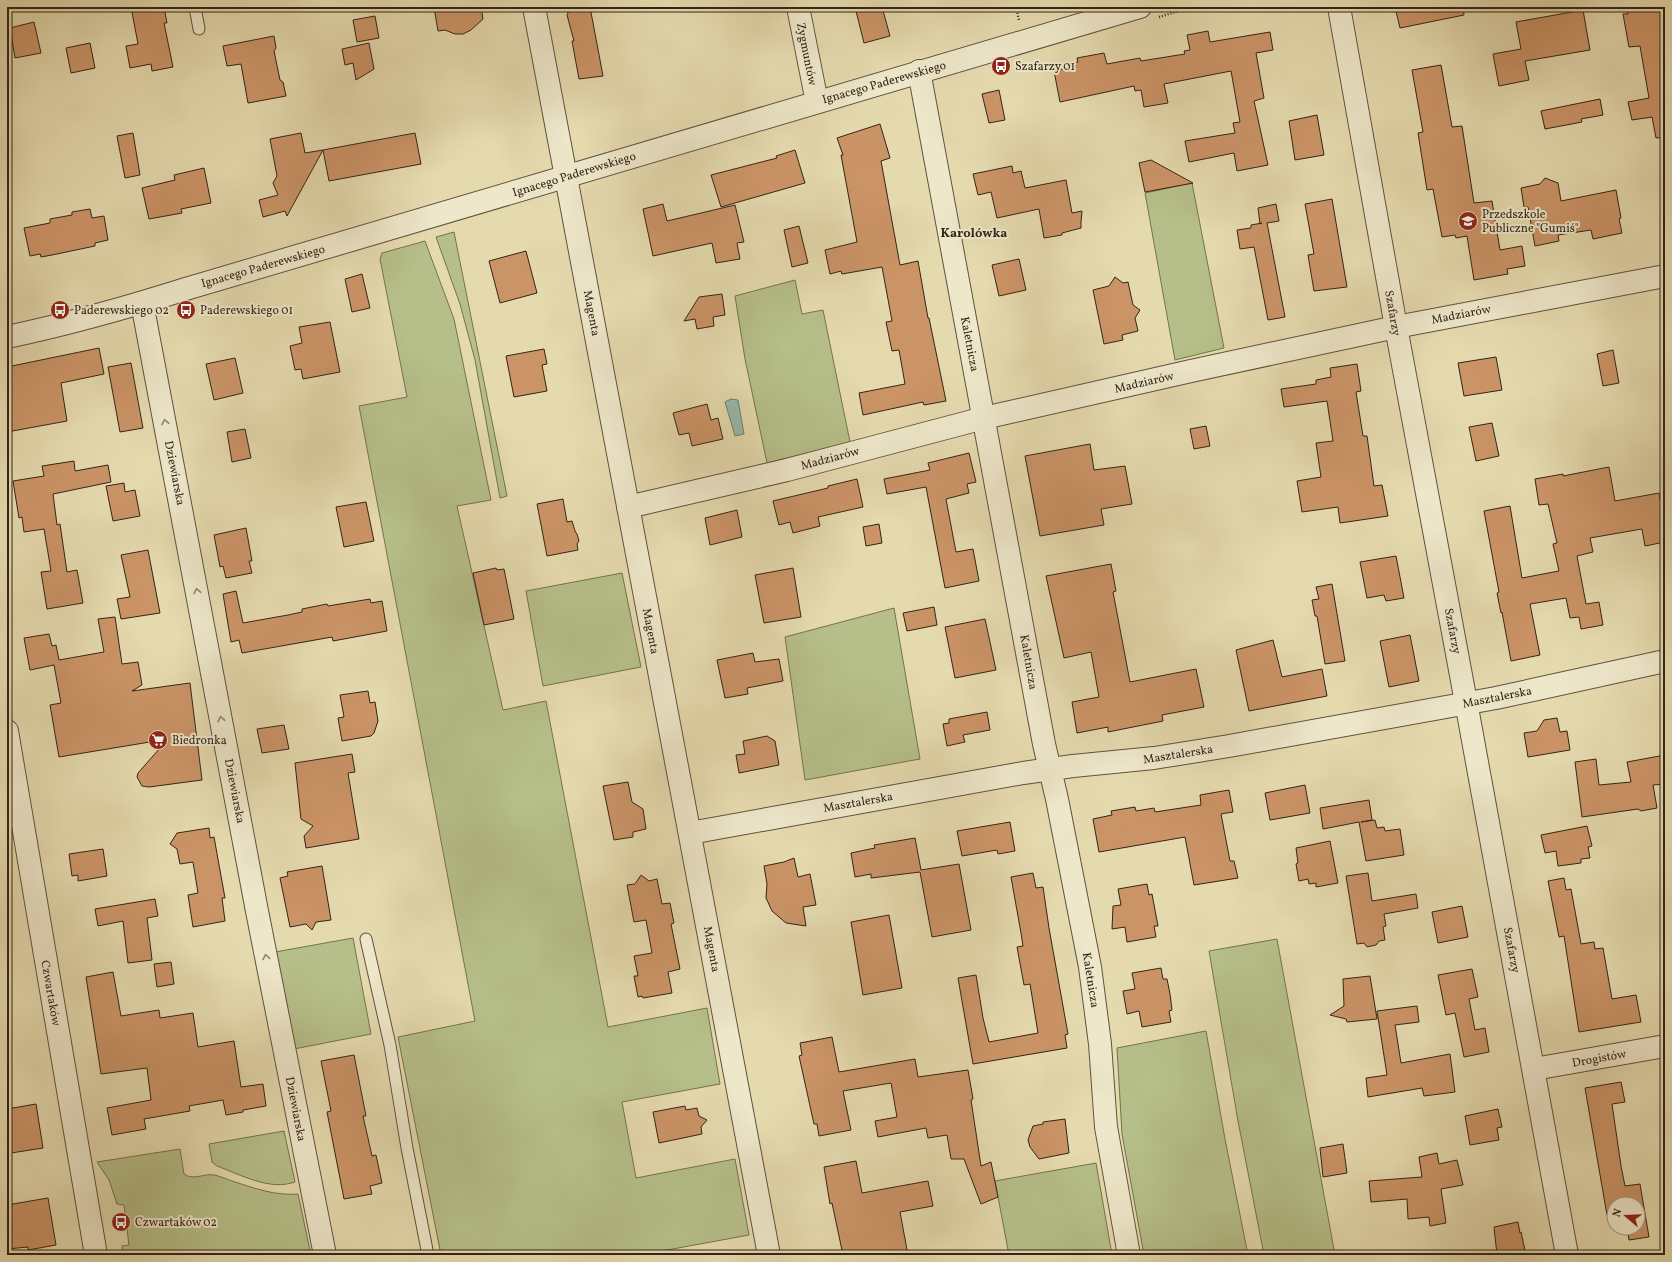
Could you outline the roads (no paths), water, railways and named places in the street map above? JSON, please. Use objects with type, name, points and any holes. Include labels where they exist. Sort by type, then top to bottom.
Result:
[{"type":"street","name":"Magenta","points":[[534,7],[769,1255]]},
{"type":"street","name":"Zygmuntów","points":[[798,7],[817,102]]},
{"type":"street","name":"Szafarzy","points":[[1339,7],[1396,327],[1567,1255]]},
{"type":"street","name":"Ignacego Paderewskiego","points":[[7,337],[61,326],[142,303],[817,102],[1101,13],[1147,13]]},
{"type":"street","name":"Kaletnicza","points":[[919,71],[1044,744],[1090,967],[1100,1044],[1106,1127],[1128,1255]]},
{"type":"street","name":"Madziarów","points":[[628,506],[787,470],[984,418],[1191,371],[1396,327],[1665,276]]},
{"type":"street","name":"Dziewiarska","points":[[142,303],[325,1255]]},
{"type":"street","name":"Masztalerska","points":[[690,833],[1050,769],[1154,758],[1466,702],[1496,698],[1665,661]]},
{"type":"street","name":"Czwartaków","points":[[7,731],[96,1255]]},
{"type":"street","name":"Drogistów","points":[[1534,1070],[1665,1046]]},
{"type":"lane","points":[[195,7],[199,29]]},
{"type":"lane","points":[[366,939],[390,1045],[407,1148],[428,1255]]},
{"type":"place","name":"Szafarzy 01","points":[[1001,66]]},
{"type":"place","name":"Przedszkole Publiczne \"Gumiś\"","points":[[1468,221]]},
{"type":"place","name":"Paderewskiego 02","points":[[60,310]]},
{"type":"place","name":"Paderewskiego 01","points":[[186,310]]},
{"type":"place","name":"Biedronka","points":[[158,740]]},
{"type":"place","name":"Czwartaków 02","points":[[121,1222]]},
{"type":"district","name":"Karolówka","points":[[974,232]]}]
